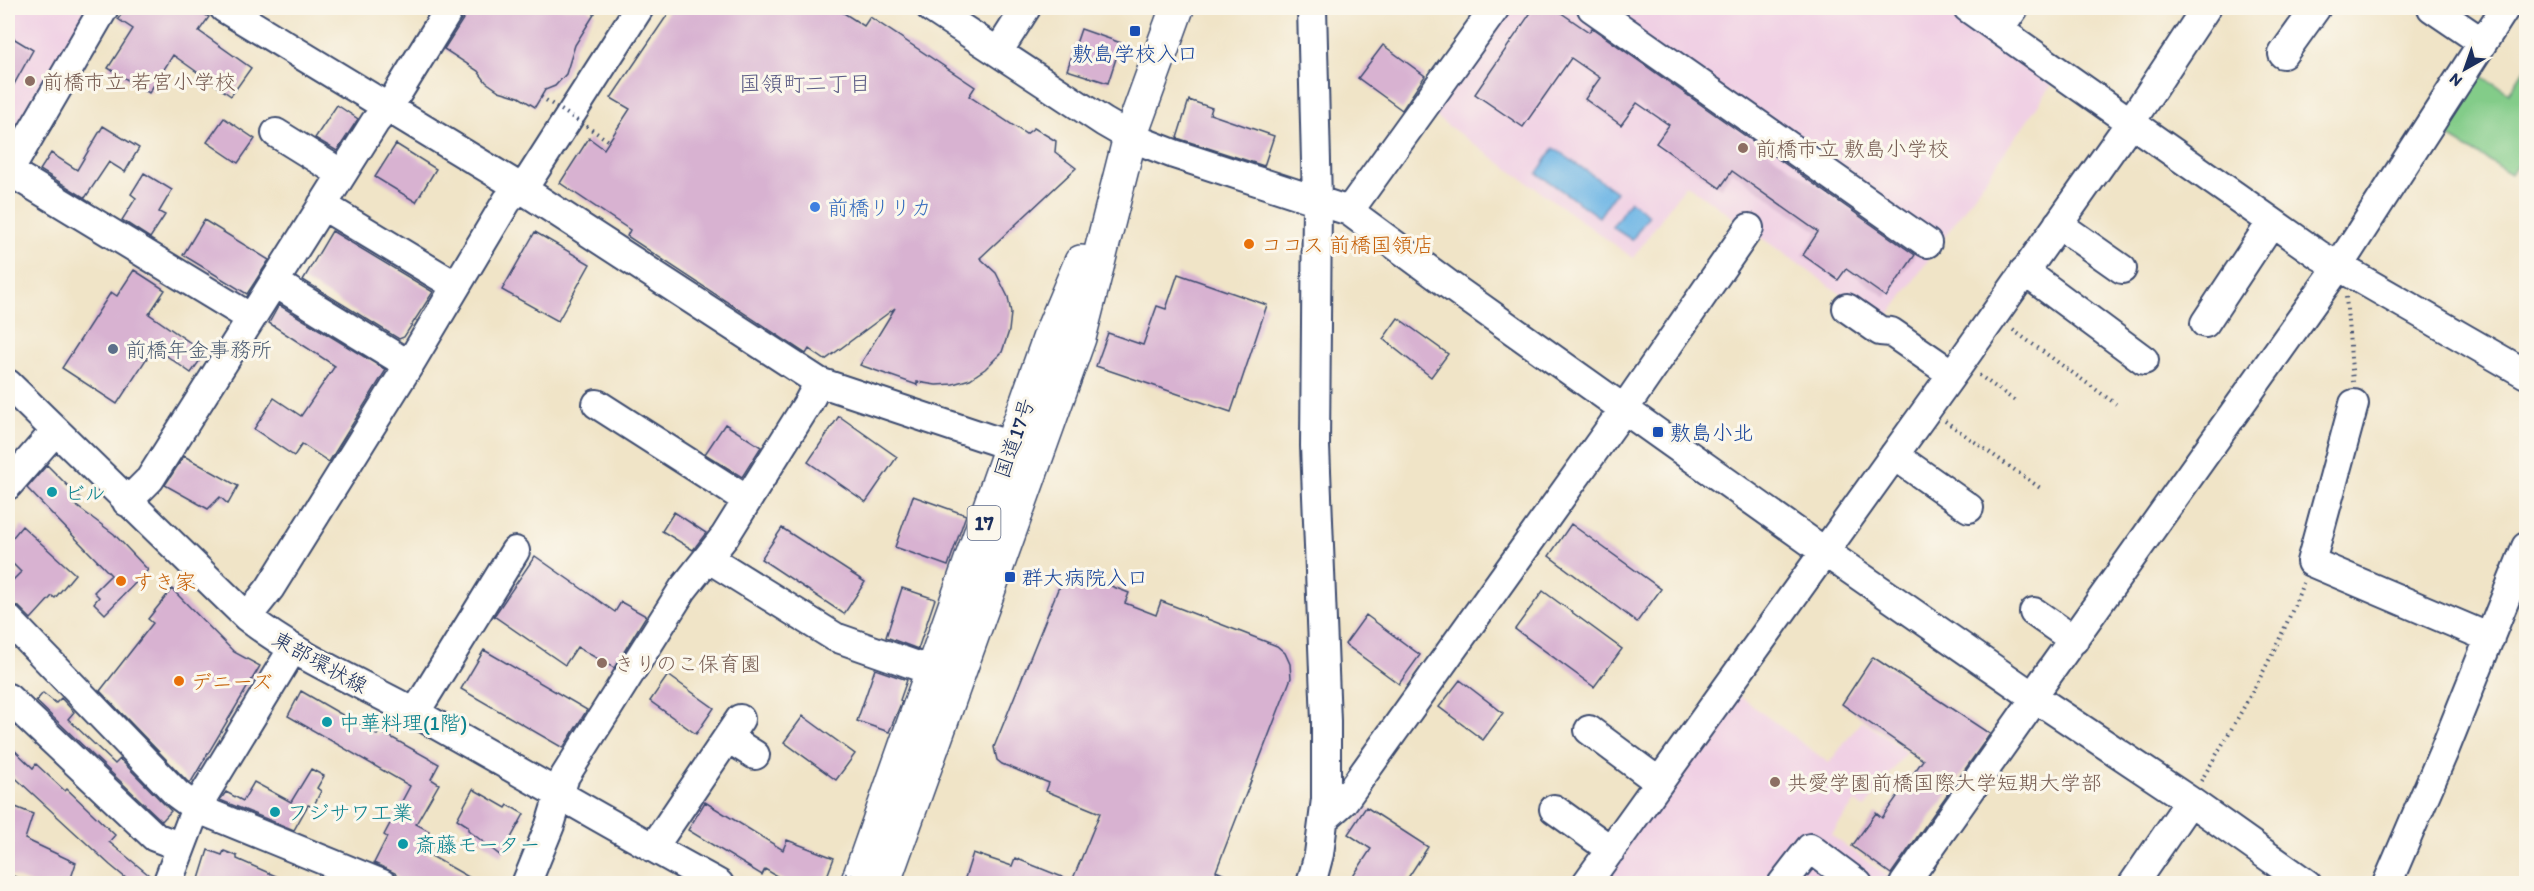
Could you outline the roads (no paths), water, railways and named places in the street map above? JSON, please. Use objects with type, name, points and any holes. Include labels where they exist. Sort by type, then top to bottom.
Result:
[{"type":"highway","name":"国道17号","points":[[862,881],[932,671],[1050,336],[1126,152],[1177,8]]},
{"type":"highway","name":"国道17号","points":[[862,881],[1079,338],[1126,152]]},
{"type":"street","points":[[104,8],[8,172],[251,318]]},
{"type":"street","points":[[224,8],[519,188],[819,382],[1011,446]]},
{"type":"street","points":[[128,502],[150,479],[322,205],[375,122],[387,109],[450,8]]},
{"type":"street","points":[[247,617],[270,588],[409,365],[507,201],[530,178],[639,8]]},
{"type":"street","points":[[931,8],[998,52],[1126,152],[1174,154],[1349,211],[1825,552],[2034,697],[2190,801],[2307,884]]},
{"type":"street","points":[[998,52],[1026,8]]},
{"type":"street","points":[[1311,8],[1317,200],[1315,446],[1326,721],[1325,818],[1311,884]]},
{"type":"street","points":[[1349,211],[1495,8]]},
{"type":"street","points":[[1592,8],[1927,243]]},
{"type":"street","points":[[1968,8],[2007,19],[2130,123],[2271,223],[2338,267],[2526,374]]},
{"type":"street","points":[[1586,884],[2130,123],[2206,8]]},
{"type":"street","points":[[2283,54],[2316,8]]},
{"type":"street","points":[[2432,8],[2482,42]]},
{"type":"street","points":[[1904,884],[2338,267],[2505,8]]},
{"type":"street","points":[[276,133],[342,174]]},
{"type":"street","points":[[322,205],[456,286]]},
{"type":"street","points":[[2205,323],[2271,223]]},
{"type":"street","points":[[2058,224],[2122,270]]},
{"type":"street","points":[[1325,818],[1342,802],[1624,409],[1749,228]]},
{"type":"street","points":[[2024,271],[2144,360]]},
{"type":"street","points":[[274,282],[409,365]]},
{"type":"street","points":[[1847,308],[1880,331],[1891,332],[1956,368]]},
{"type":"street","points":[[526,884],[550,825],[565,776],[683,589],[708,558],[747,500],[819,382]]},
{"type":"street","name":"東部環状線","points":[[8,384],[247,617],[292,650],[415,713],[707,881]]},
{"type":"street","points":[[597,404],[747,500]]},
{"type":"street","points":[[2355,404],[2311,562],[2490,638]]},
{"type":"street","points":[[8,485],[55,431]]},
{"type":"street","points":[[1894,455],[1969,508]]},
{"type":"street","points":[[2387,884],[2526,547]]},
{"type":"street","points":[[415,713],[515,551]]},
{"type":"street","points":[[708,558],[835,637],[932,671]]},
{"type":"street","points":[[2034,612],[2074,640]]},
{"type":"street","points":[[8,619],[177,794],[196,808],[382,884]]},
{"type":"street","points":[[166,884],[179,846],[196,808],[292,650]]},
{"type":"street","points":[[8,698],[155,837],[179,846]]},
{"type":"street","points":[[653,848],[734,728],[756,755]]},
{"type":"street","points":[[1589,730],[1659,782]]},
{"type":"street","points":[[2133,884],[2190,801]]},
{"type":"street","points":[[1554,809],[1611,850]]},
{"type":"street","points":[[1782,884],[1810,848],[1858,884]]},
{"type":"water","points":[[1554,148],[1616,192],[1599,217],[1537,173]]},
{"type":"water","points":[[1630,201],[1649,215],[1632,240],[1612,227]]},
{"type":"place","name":"敷島学校入口","points":[[1135,31]]},
{"type":"place","name":"前橋市立 若宮小学校","points":[[30,81]]},
{"type":"place","name":"前橋市立 敷島小学校","points":[[1743,148]]},
{"type":"place","name":"前橋リリカ","points":[[815,207]]},
{"type":"place","name":"ココス 前橋国領店","points":[[1249,244]]},
{"type":"place","name":"前橋年金事務所","points":[[113,349]]},
{"type":"place","name":"敷島小北","points":[[1658,432]]},
{"type":"place","name":"ビル","points":[[52,492]]},
{"type":"place","name":"群大病院入口","points":[[1010,577]]},
{"type":"place","name":"すき家","points":[[121,581]]},
{"type":"place","name":"きりのこ保育園","points":[[602,663]]},
{"type":"place","name":"デニーズ","points":[[179,681]]},
{"type":"place","name":"中華料理(1階)","points":[[327,722]]},
{"type":"place","name":"共愛学園前橋国際大学短期大学部","points":[[1775,782]]},
{"type":"place","name":"フジサワ工業","points":[[275,812]]},
{"type":"place","name":"斎藤モーター","points":[[403,844]]},
{"type":"district","name":"国領町二丁目","points":[[805,83]]}]
